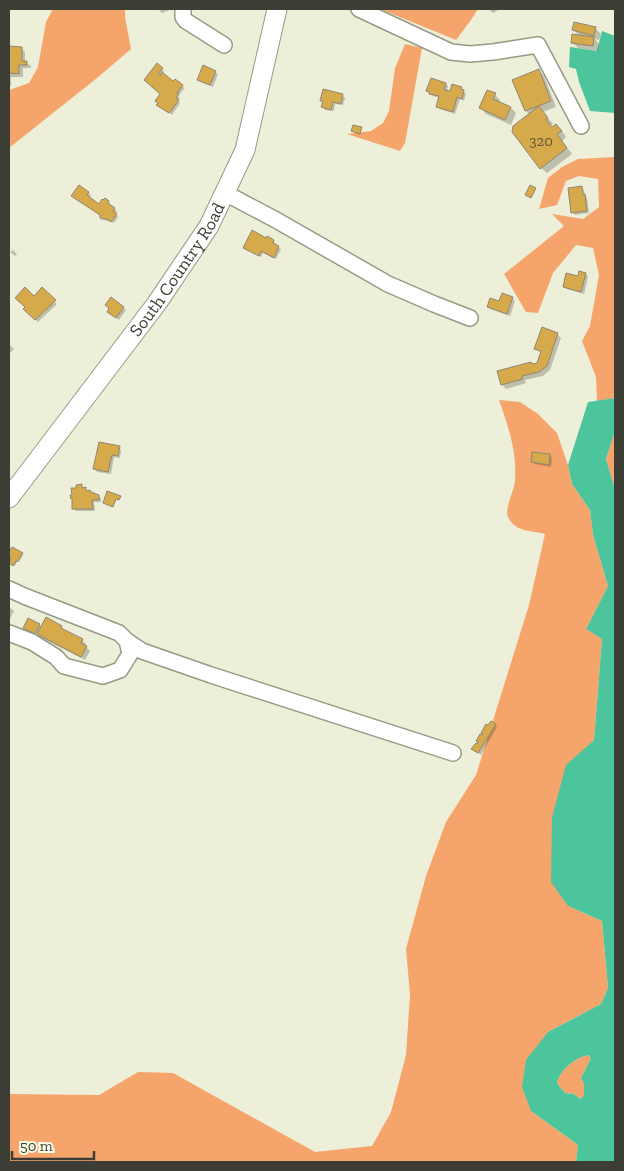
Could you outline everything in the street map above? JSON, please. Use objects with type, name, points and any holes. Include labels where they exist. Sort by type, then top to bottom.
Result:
[{"type":"main road","name":"South Country Road","points":[[9,498],[157,303],[209,226],[245,150],[278,9]]},
{"type":"lane","points":[[183,9],[183,17],[186,21],[224,45]]},
{"type":"lane","points":[[359,9],[452,52],[470,54],[538,45],[581,126]]},
{"type":"lane","points":[[225,193],[388,284],[470,318]]},
{"type":"lane","points":[[9,589],[119,633],[142,651],[454,753]]},
{"type":"lane","points":[[9,633],[32,642],[56,658],[64,666],[103,676],[120,670],[130,654],[127,641]]},
{"type":"shaded area","points":[[53,9],[125,9],[131,49],[9,148],[9,90],[29,83],[38,67],[46,22]]},
{"type":"shaded area","points":[[380,9],[478,9],[456,40]]},
{"type":"shaded area","points":[[602,31],[615,36],[615,113],[590,111],[576,69],[569,67],[570,47],[597,51]]},
{"type":"shaded area","points":[[405,44],[422,48],[405,143],[400,151],[347,134],[371,131],[383,123],[389,111],[395,68]]},
{"type":"shaded area","points":[[615,157],[615,398],[597,401],[596,377],[582,341],[590,326],[599,275],[593,248],[576,245],[553,273],[538,313],[526,312],[504,274],[564,226],[552,214],[583,219],[599,207],[598,179],[579,176],[566,181],[557,205],[539,209],[548,178],[562,167],[578,159]]},
{"type":"shaded area","points":[[615,398],[615,431],[606,459],[615,487],[615,1162],[576,1162],[578,1145],[531,1111],[522,1087],[526,1060],[548,1032],[601,1004],[608,988],[602,921],[568,906],[551,882],[552,817],[566,765],[594,740],[602,639],[586,629],[608,586],[593,535],[590,510],[572,484],[568,465],[588,402]],"holes":[[[588,1055],[591,1058],[581,1078],[584,1084],[584,1095],[580,1099],[574,1094],[565,1093],[557,1083],[561,1074],[578,1059]]]},
{"type":"shaded area","points":[[499,400],[520,402],[538,414],[557,433],[568,465],[572,484],[590,510],[593,535],[608,586],[586,629],[602,639],[594,740],[566,766],[568,906],[602,921],[608,988],[601,1004],[548,1032],[531,1111],[578,1145],[576,1162],[9,1162],[9,1094],[99,1095],[138,1072],[173,1073],[315,1152],[372,1146],[391,1112],[406,1055],[410,995],[406,949],[426,876],[446,822],[476,775],[529,605],[545,534],[524,530],[515,526],[508,517],[507,509],[515,480],[515,459],[509,429]]},
{"type":"shaded area","points":[[615,431],[615,487],[606,459]]},
{"type":"shaded area","points":[[588,1055],[591,1058],[581,1078],[584,1084],[584,1095],[580,1099],[574,1094],[565,1093],[557,1083],[561,1074],[569,1065]]},
{"type":"building","points":[[574,22],[596,27],[594,36],[572,30]]},
{"type":"building","points":[[572,34],[594,37],[593,46],[571,43]]},
{"type":"building","points":[[9,46],[22,47],[22,61],[27,61],[27,65],[19,65],[19,74],[9,73]]},
{"type":"building","points":[[157,63],[163,68],[158,74],[160,76],[162,72],[173,81],[175,79],[183,85],[177,93],[179,94],[176,98],[179,100],[169,113],[156,105],[158,103],[155,101],[160,94],[144,80]]},
{"type":"building","points":[[203,65],[216,71],[210,85],[197,80]]},
{"type":"building","points":[[539,69],[551,101],[525,111],[512,80]]},
{"type":"building","points":[[431,78],[446,83],[444,90],[450,91],[452,84],[462,87],[461,89],[464,90],[462,99],[457,97],[453,112],[436,107],[439,96],[429,94],[426,91]]},
{"type":"building","points":[[323,89],[343,94],[341,104],[333,102],[331,110],[321,107],[323,101],[320,101]]},
{"type":"building","points":[[487,90],[496,93],[493,99],[511,107],[505,120],[479,108]]},
{"type":"building","points":[[539,106],[552,127],[556,124],[562,131],[557,134],[567,148],[540,169],[512,132],[513,126]]},
{"type":"building","points":[[353,125],[362,127],[360,134],[351,131]]},
{"type":"building","points":[[79,185],[89,192],[87,195],[99,204],[105,198],[109,201],[108,203],[115,208],[113,211],[117,214],[111,222],[100,218],[100,215],[71,196]]},
{"type":"building","points":[[530,185],[536,188],[531,198],[525,195]]},
{"type":"building","points":[[582,186],[587,211],[571,213],[568,188]]},
{"type":"building","points":[[252,230],[274,240],[273,243],[279,246],[274,258],[261,251],[259,256],[243,248]]},
{"type":"building","points":[[579,271],[586,273],[581,292],[563,287],[566,273],[578,276]]},
{"type":"building","points":[[25,287],[34,296],[42,287],[56,300],[35,320],[15,298]]},
{"type":"building","points":[[502,293],[513,297],[507,314],[487,307],[490,298],[499,301]]},
{"type":"building","points":[[111,297],[124,307],[116,318],[107,312],[109,308],[105,305]]},
{"type":"building","points":[[542,327],[558,333],[547,366],[539,372],[522,376],[523,379],[501,385],[497,371],[531,362],[532,364],[537,363],[541,351],[534,349]]},
{"type":"building","points":[[99,442],[120,446],[118,456],[112,455],[108,472],[93,469]]},
{"type":"building","points":[[532,452],[550,454],[549,465],[531,462]]},
{"type":"building","points":[[82,484],[82,488],[86,487],[86,491],[90,490],[99,495],[99,500],[92,500],[93,509],[72,509],[71,488],[76,488],[76,485]]},
{"type":"building","points":[[107,491],[121,496],[119,500],[116,499],[113,507],[103,503]]},
{"type":"building","points":[[12,547],[23,553],[13,566],[9,563],[11,559],[9,552]]},
{"type":"building","points":[[46,617],[62,626],[61,628],[83,639],[81,643],[87,646],[81,657],[37,634]]},
{"type":"building","points":[[28,618],[40,624],[35,634],[23,628]]},
{"type":"building","points":[[491,721],[496,724],[478,753],[471,749],[477,744],[478,742],[476,741],[480,734],[483,734],[481,733],[486,724],[488,725]]}]
